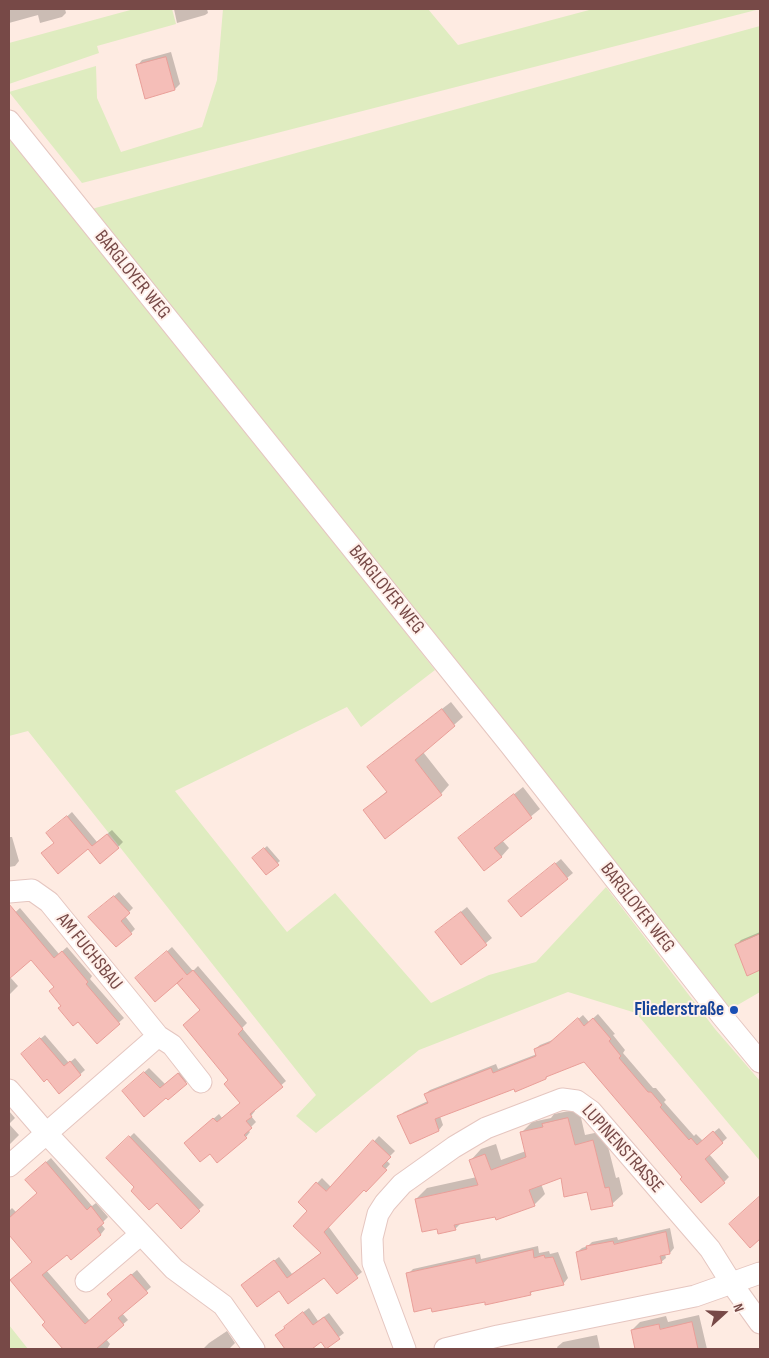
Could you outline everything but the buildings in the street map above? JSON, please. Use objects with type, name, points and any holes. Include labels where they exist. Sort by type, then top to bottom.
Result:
[{"type":"street","name":"BARGLOYER WEG","points":[[9,120],[505,739],[760,1062]]},
{"type":"street","name":"AM FUCHSBAU","points":[[9,892],[32,890],[49,902],[158,1036],[172,1045],[201,1082]]},
{"type":"street","points":[[9,1166],[158,1036]]},
{"type":"street","points":[[9,1090],[47,1134],[174,1269],[223,1305],[254,1349]]},
{"type":"street","name":"LUPINENSTRASSE","points":[[405,1349],[373,1263],[374,1226],[384,1203],[402,1184],[470,1137],[486,1128],[562,1099],[577,1101],[591,1111],[710,1249],[760,1323]]},
{"type":"street","points":[[86,1282],[141,1234]]},
{"type":"street","points":[[445,1349],[498,1336],[695,1296],[760,1274]]},
{"type":"green space","points":[[134,9],[172,9],[176,24],[97,46],[99,53],[9,84],[9,43]]},
{"type":"green space","points":[[223,9],[428,9],[458,45],[593,9],[760,9],[82,183],[9,92],[96,66],[97,98],[121,152],[202,127],[217,80]]},
{"type":"green space","points":[[760,26],[760,992],[729,1010],[88,210]]},
{"type":"green space","points":[[9,131],[69,204],[435,670],[361,727],[347,707],[175,791],[287,932],[335,893],[431,1003],[489,975],[536,962],[606,887],[715,1029],[760,1081],[760,1161],[636,1013],[568,992],[419,1050],[316,1133],[296,1116],[316,1095],[28,731],[9,736]]},
{"type":"green space","points":[[9,1325],[28,1349],[9,1349]]},
{"type":"place","name":"Fliederstraße","points":[[734,1010]]}]
